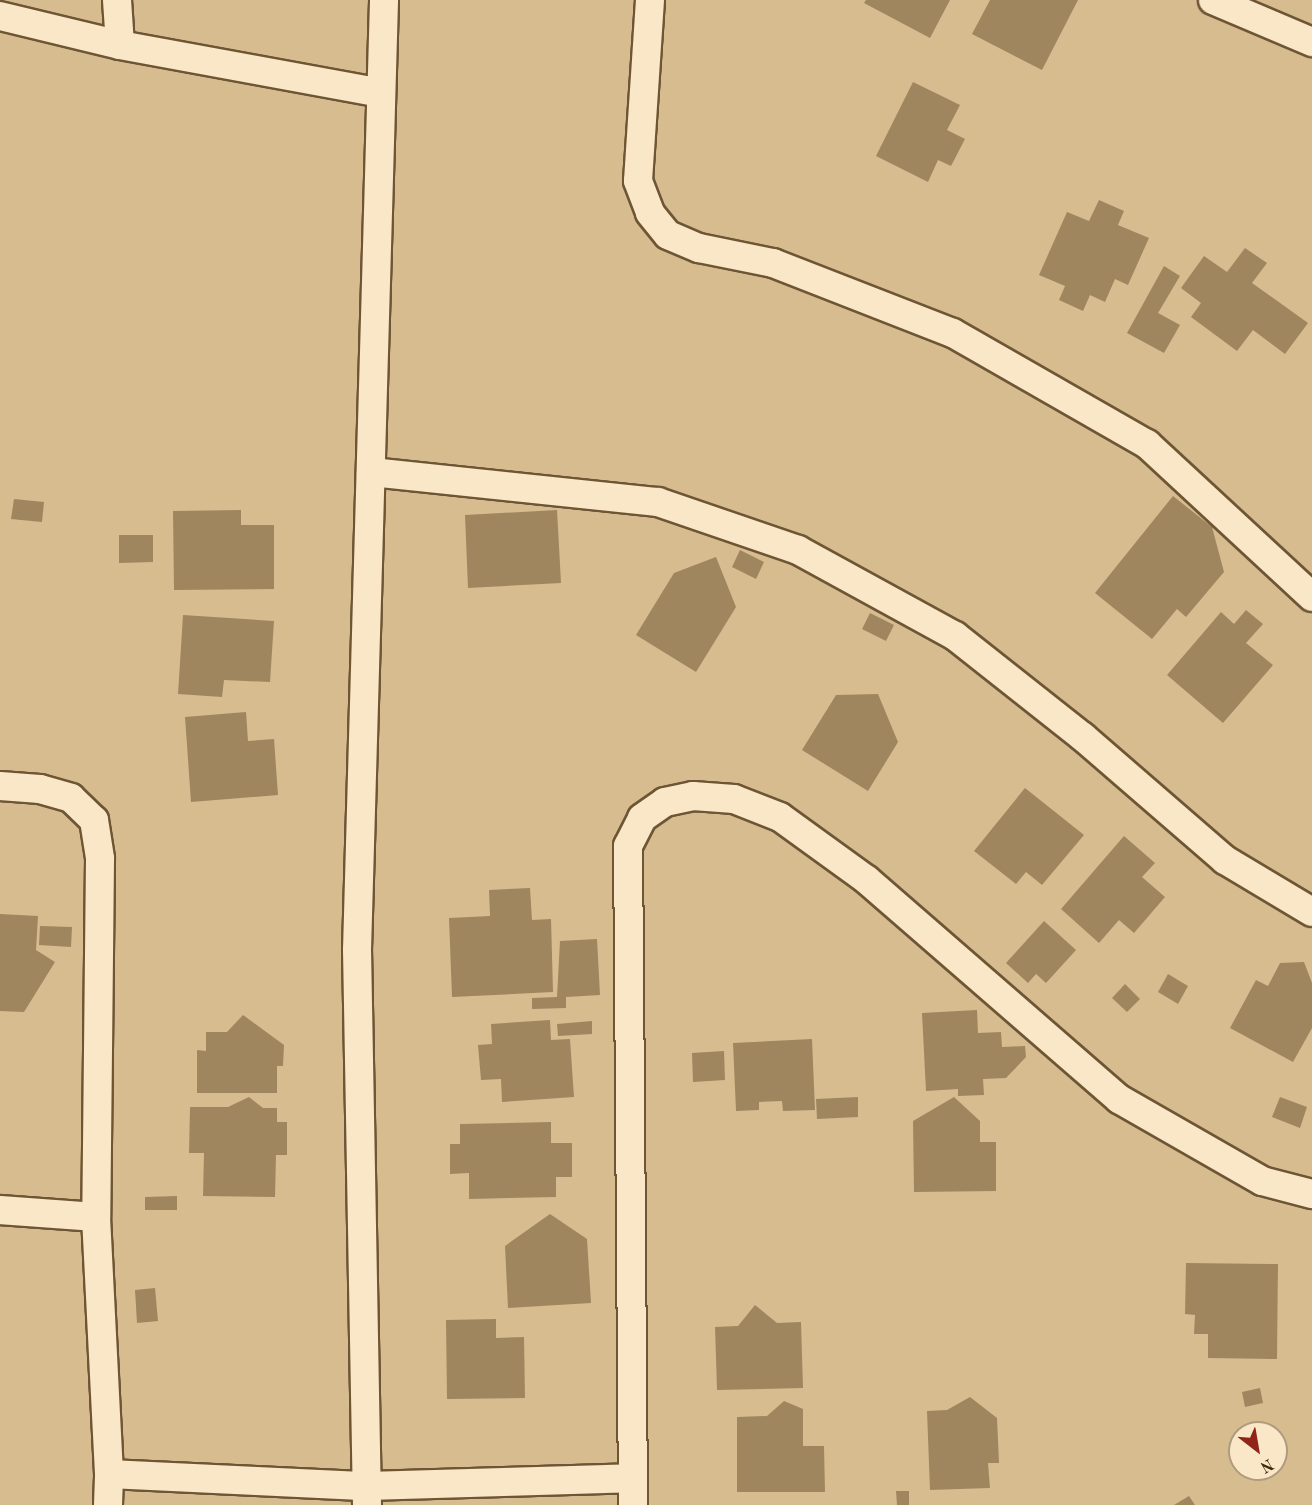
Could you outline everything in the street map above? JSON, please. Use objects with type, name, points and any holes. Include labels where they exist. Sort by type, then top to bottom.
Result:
[{"type":"street","points":[[117,0],[120,45]]},
{"type":"street","points":[[367,1495],[357,950],[384,0]]},
{"type":"street","points":[[650,0],[638,181],[650,213],[668,235],[699,248],[773,263],[953,333],[1147,444],[1312,597]]},
{"type":"street","points":[[1213,0],[1312,42]]},
{"type":"street","points":[[0,16],[120,45],[381,93]]},
{"type":"street","points":[[371,472],[658,502],[798,550],[955,636],[1083,737],[1225,860],[1312,912]]},
{"type":"street","points":[[0,786],[40,789],[71,798],[94,820],[100,859],[96,1217],[109,1474],[108,1505]]},
{"type":"street","points":[[109,1474],[367,1495],[632,1492],[628,846],[642,818],[665,802],[693,795],[734,799],[780,817],[867,880],[1119,1099],[1262,1181],[1312,1194]]},
{"type":"street","points":[[0,1210],[96,1217]]},
{"type":"shaded area","points":[[0,0],[1312,0],[1312,1505],[0,1505]]},
{"type":"building","points":[[866,0],[950,0],[930,38],[864,3]]},
{"type":"building","points":[[990,0],[1078,0],[1042,70],[972,34]]},
{"type":"building","points":[[913,82],[960,105],[947,130],[965,139],[951,166],[938,160],[928,182],[876,156]]},
{"type":"building","points":[[1099,200],[1124,211],[1118,225],[1149,238],[1128,285],[1115,279],[1105,302],[1090,295],[1083,311],[1059,300],[1065,286],[1039,275],[1067,212],[1089,221]]},
{"type":"building","points":[[1245,248],[1267,263],[1252,283],[1308,323],[1285,354],[1253,330],[1237,351],[1191,317],[1201,303],[1181,288],[1204,256],[1227,272]]},
{"type":"building","points":[[1164,266],[1180,276],[1158,313],[1180,325],[1164,353],[1127,333]]},
{"type":"building","points":[[1173,496],[1212,527],[1224,572],[1186,617],[1177,609],[1152,639],[1095,593]]},
{"type":"building","points":[[14,499],[44,502],[42,522],[11,519]]},
{"type":"building","points":[[241,510],[241,525],[274,525],[274,589],[174,590],[173,511]]},
{"type":"building","points":[[557,510],[561,583],[468,588],[465,515]]},
{"type":"building","points":[[119,535],[153,535],[153,562],[119,563]]},
{"type":"building","points":[[740,550],[764,562],[756,579],[732,567]]},
{"type":"building","points":[[716,557],[736,607],[696,672],[636,635],[674,573]]},
{"type":"building","points":[[1246,610],[1263,624],[1246,643],[1273,665],[1223,723],[1167,675],[1221,612],[1234,624]]},
{"type":"building","points":[[870,613],[894,625],[886,641],[862,629]]},
{"type":"building","points":[[183,615],[274,621],[270,682],[224,680],[222,697],[178,694]]},
{"type":"building","points":[[878,694],[898,742],[868,791],[802,750],[836,695]]},
{"type":"building","points":[[246,712],[248,741],[274,739],[278,795],[191,802],[185,717]]},
{"type":"building","points":[[1025,788],[1084,835],[1042,885],[1026,872],[1016,884],[974,851]]},
{"type":"building","points":[[1124,836],[1155,863],[1142,877],[1165,897],[1134,933],[1119,920],[1099,943],[1061,909]]},
{"type":"building","points":[[530,888],[532,920],[551,919],[553,992],[452,997],[449,918],[490,916],[489,890]]},
{"type":"building","points":[[0,914],[38,916],[36,950],[55,962],[24,1012],[0,1011]]},
{"type":"building","points":[[1044,921],[1076,950],[1046,983],[1036,974],[1028,983],[1006,963]]},
{"type":"building","points":[[40,926],[72,927],[71,947],[39,945]]},
{"type":"building","points":[[597,939],[600,995],[566,997],[566,1008],[532,1009],[532,998],[557,997],[560,941]]},
{"type":"building","points":[[1304,962],[1312,983],[1312,1028],[1293,1062],[1230,1028],[1256,980],[1268,986],[1280,963]]},
{"type":"building","points":[[1168,974],[1188,986],[1178,1004],[1158,992]]},
{"type":"building","points":[[1125,984],[1140,999],[1127,1012],[1112,998]]},
{"type":"building","points":[[977,1010],[978,1033],[1001,1032],[1002,1047],[1025,1046],[1026,1057],[1006,1078],[983,1079],[984,1095],[958,1096],[958,1089],[926,1091],[922,1013]]},
{"type":"building","points":[[243,1015],[284,1045],[283,1066],[277,1066],[277,1093],[197,1093],[197,1050],[206,1051],[206,1032],[227,1032]]},
{"type":"building","points":[[550,1020],[551,1040],[570,1039],[574,1097],[502,1102],[501,1079],[481,1080],[478,1045],[492,1044],[491,1024]]},
{"type":"building","points":[[592,1021],[592,1034],[558,1036],[557,1024]]},
{"type":"building","points":[[812,1039],[815,1110],[783,1111],[782,1101],[759,1102],[759,1110],[736,1111],[733,1043]]},
{"type":"building","points":[[724,1051],[725,1080],[693,1082],[692,1053]]},
{"type":"building","points":[[249,1097],[263,1108],[277,1108],[277,1122],[287,1122],[287,1155],[276,1155],[275,1197],[203,1196],[204,1153],[189,1153],[190,1107],[228,1107]]},
{"type":"building","points":[[858,1097],[858,1117],[817,1119],[816,1099]]},
{"type":"building","points":[[954,1097],[980,1121],[980,1142],[996,1142],[996,1191],[914,1192],[913,1121]]},
{"type":"building","points":[[1280,1097],[1307,1107],[1300,1128],[1272,1117]]},
{"type":"building","points":[[551,1122],[551,1143],[572,1143],[572,1177],[556,1177],[556,1197],[469,1199],[469,1173],[450,1174],[450,1144],[460,1144],[460,1124]]},
{"type":"building","points":[[177,1196],[177,1210],[145,1210],[145,1197]]},
{"type":"building","points":[[550,1214],[587,1239],[591,1303],[508,1308],[505,1246]]},
{"type":"building","points":[[1186,1263],[1278,1264],[1277,1359],[1208,1358],[1208,1334],[1194,1334],[1195,1315],[1185,1314]]},
{"type":"building","points":[[155,1288],[158,1321],[137,1323],[135,1290]]},
{"type":"building","points":[[755,1305],[777,1323],[801,1322],[803,1388],[717,1390],[715,1327],[738,1326]]},
{"type":"building","points":[[496,1319],[496,1338],[524,1337],[525,1398],[447,1399],[446,1320]]},
{"type":"building","points":[[1260,1388],[1263,1403],[1245,1407],[1242,1392]]},
{"type":"building","points":[[970,1397],[997,1418],[999,1463],[988,1463],[990,1488],[930,1490],[927,1411],[947,1410]]},
{"type":"building","points":[[784,1401],[803,1409],[803,1446],[824,1446],[825,1492],[737,1492],[737,1417],[767,1416]]},
{"type":"building","points":[[896,1491],[909,1491],[909,1505],[897,1505]]},
{"type":"building","points":[[1189,1496],[1195,1505],[1174,1505]]}]
